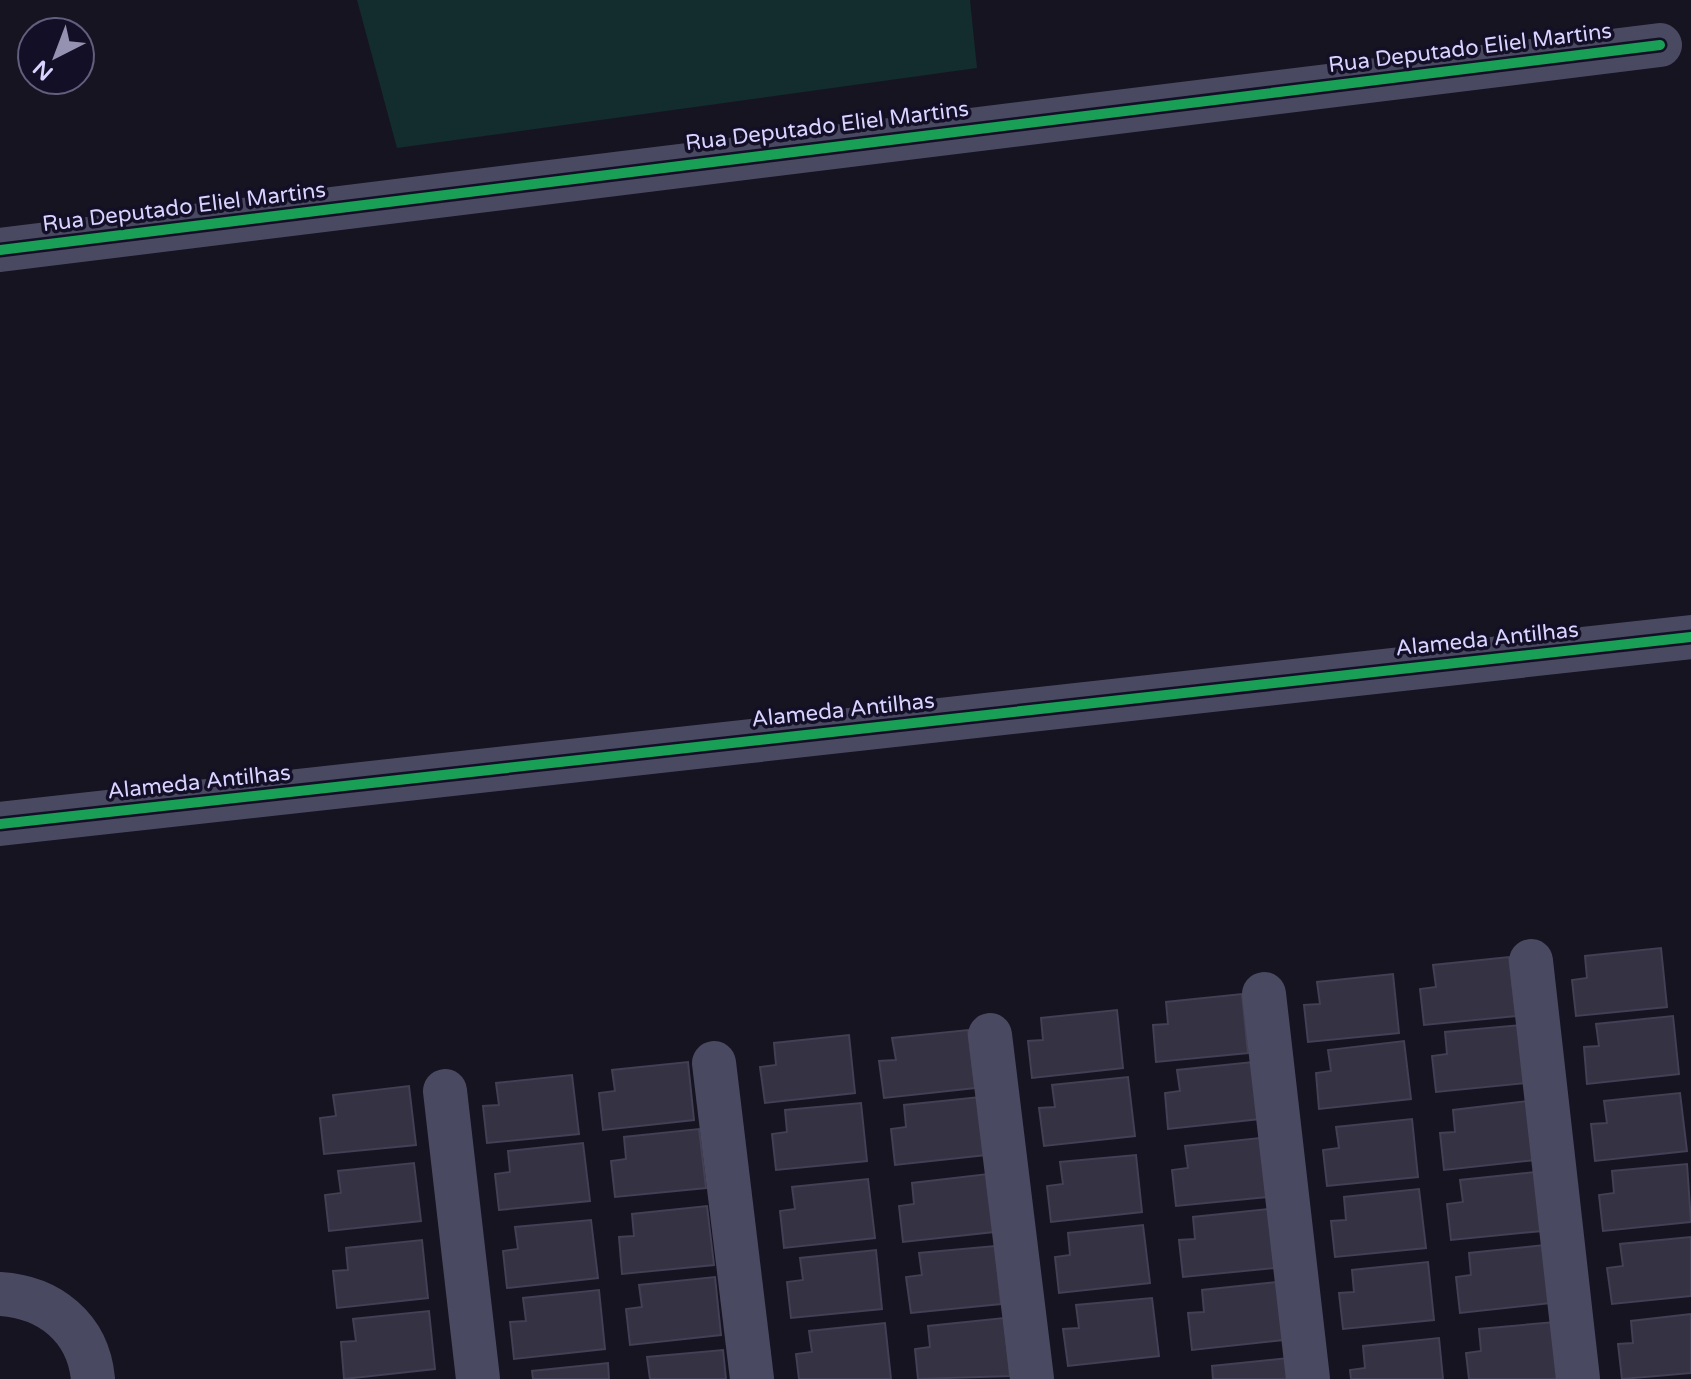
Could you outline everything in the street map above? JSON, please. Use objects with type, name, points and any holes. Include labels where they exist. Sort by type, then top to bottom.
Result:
[{"type":"street","name":"Rua Deputado Eliel Martins","points":[[0,250],[1660,45]]},
{"type":"street","name":"Alameda Antilhas","points":[[0,824],[1691,637]]},
{"type":"street","points":[[1531,961],[1578,1379]]},
{"type":"street","points":[[1264,994],[1308,1379]]},
{"type":"street","points":[[990,1035],[1032,1379]]},
{"type":"street","points":[[714,1063],[752,1379]]},
{"type":"street","points":[[445,1091],[478,1379]]},
{"type":"street","points":[[0,1294],[23,1295],[54,1308],[78,1334],[92,1364],[93,1379]]},
{"type":"green space","points":[[357,0],[970,0],[977,68],[397,148]]},
{"type":"building","points":[[1661,948],[1667,1007],[1576,1016],[1572,980],[1587,978],[1585,956]]},
{"type":"building","points":[[1509,957],[1516,1016],[1424,1025],[1420,989],[1436,987],[1433,965]]},
{"type":"building","points":[[1393,974],[1399,1033],[1308,1042],[1304,1005],[1320,1004],[1317,982]]},
{"type":"building","points":[[1242,994],[1248,1053],[1156,1062],[1153,1025],[1168,1024],[1166,1002]]},
{"type":"building","points":[[1117,1010],[1123,1068],[1032,1078],[1028,1041],[1043,1040],[1041,1018]]},
{"type":"building","points":[[1673,1016],[1679,1074],[1587,1084],[1584,1047],[1599,1046],[1596,1024]]},
{"type":"building","points":[[1521,1025],[1527,1083],[1436,1092],[1432,1056],[1447,1054],[1445,1032]]},
{"type":"building","points":[[968,1030],[975,1088],[884,1098],[879,1061],[896,1060],[892,1038]]},
{"type":"building","points":[[849,1035],[855,1093],[765,1103],[760,1067],[776,1065],[774,1043]]},
{"type":"building","points":[[1404,1041],[1411,1099],[1319,1109],[1316,1073],[1331,1071],[1328,1050]]},
{"type":"building","points":[[688,1062],[694,1120],[603,1130],[599,1093],[615,1091],[612,1070]]},
{"type":"building","points":[[1253,1062],[1260,1119],[1168,1129],[1165,1093],[1180,1091],[1177,1070]]},
{"type":"building","points":[[572,1075],[579,1134],[487,1143],[483,1106],[499,1105],[496,1083]]},
{"type":"building","points":[[1128,1077],[1135,1136],[1044,1146],[1039,1108],[1055,1107],[1052,1085]]},
{"type":"building","points":[[409,1086],[416,1145],[324,1154],[320,1118],[336,1116],[333,1095]]},
{"type":"building","points":[[1680,1093],[1687,1151],[1595,1161],[1591,1124],[1607,1123],[1604,1101]]},
{"type":"building","points":[[980,1097],[986,1155],[895,1165],[891,1129],[906,1127],[904,1105]]},
{"type":"building","points":[[1528,1101],[1535,1160],[1444,1170],[1440,1133],[1455,1132],[1453,1110]]},
{"type":"building","points":[[861,1103],[867,1161],[776,1170],[772,1134],[787,1132],[785,1110]]},
{"type":"building","points":[[1412,1119],[1418,1177],[1327,1186],[1323,1150],[1339,1148],[1336,1127]]},
{"type":"building","points":[[699,1129],[706,1188],[615,1197],[611,1161],[626,1159],[624,1137]]},
{"type":"building","points":[[1260,1138],[1267,1197],[1176,1206],[1172,1170],[1188,1168],[1185,1146]]},
{"type":"building","points":[[583,1143],[590,1201],[499,1210],[495,1174],[510,1172],[508,1151]]},
{"type":"building","points":[[1136,1155],[1142,1212],[1051,1222],[1047,1186],[1063,1184],[1060,1162]]},
{"type":"building","points":[[414,1163],[421,1221],[329,1231],[325,1195],[341,1193],[338,1171]]},
{"type":"building","points":[[1687,1164],[1691,1222],[1603,1231],[1599,1195],[1614,1193],[1612,1171]]},
{"type":"building","points":[[1535,1172],[1542,1231],[1451,1240],[1447,1204],[1463,1202],[1460,1180]]},
{"type":"building","points":[[988,1174],[994,1232],[903,1242],[899,1206],[914,1204],[912,1183]]},
{"type":"building","points":[[868,1179],[875,1238],[784,1248],[780,1211],[795,1209],[792,1187]]},
{"type":"building","points":[[1419,1189],[1426,1248],[1335,1257],[1331,1221],[1346,1220],[1344,1197]]},
{"type":"building","points":[[707,1206],[714,1265],[622,1274],[619,1237],[634,1236],[632,1214]]},
{"type":"building","points":[[1268,1209],[1275,1268],[1183,1277],[1179,1240],[1195,1239],[1193,1217]]},
{"type":"building","points":[[591,1220],[598,1278],[507,1288],[503,1251],[518,1249],[515,1227]]},
{"type":"building","points":[[1143,1225],[1150,1283],[1059,1293],[1055,1257],[1070,1255],[1068,1233]]},
{"type":"building","points":[[1691,1237],[1691,1296],[1612,1304],[1607,1268],[1623,1266],[1620,1244]]},
{"type":"building","points":[[422,1240],[428,1298],[337,1308],[333,1271],[348,1270],[346,1248]]},
{"type":"building","points":[[1544,1245],[1550,1303],[1460,1313],[1456,1277],[1471,1275],[1469,1253]]},
{"type":"building","points":[[995,1246],[1001,1304],[911,1313],[906,1277],[922,1275],[919,1253]]},
{"type":"building","points":[[876,1250],[882,1309],[791,1318],[787,1282],[803,1280],[800,1258]]},
{"type":"building","points":[[1428,1262],[1434,1320],[1343,1329],[1339,1293],[1354,1292],[1352,1270]]},
{"type":"building","points":[[715,1277],[721,1335],[630,1345],[626,1309],[642,1307],[639,1285]]},
{"type":"building","points":[[1277,1282],[1283,1340],[1192,1350],[1188,1313],[1204,1312],[1202,1290]]},
{"type":"building","points":[[599,1290],[605,1349],[514,1359],[510,1322],[526,1321],[523,1298]]},
{"type":"building","points":[[1152,1298],[1159,1356],[1068,1366],[1063,1329],[1079,1328],[1076,1305]]},
{"type":"building","points":[[429,1311],[435,1369],[344,1379],[341,1342],[356,1341],[353,1319]]},
{"type":"building","points":[[1691,1314],[1691,1373],[1622,1379],[1618,1344],[1633,1343],[1631,1321]]},
{"type":"building","points":[[1004,1318],[1010,1376],[918,1379],[915,1349],[930,1347],[928,1326]]},
{"type":"building","points":[[1555,1322],[1561,1379],[1469,1379],[1466,1353],[1481,1351],[1479,1329]]},
{"type":"building","points":[[885,1323],[891,1379],[799,1379],[796,1354],[812,1352],[809,1331]]},
{"type":"building","points":[[1439,1338],[1443,1379],[1351,1379],[1350,1370],[1365,1368],[1363,1346]]},
{"type":"building","points":[[723,1350],[726,1379],[650,1379],[647,1357]]},
{"type":"building","points":[[1288,1358],[1290,1379],[1213,1379],[1212,1366]]},
{"type":"building","points":[[608,1363],[609,1379],[533,1379],[532,1371]]},
{"type":"cycle path","points":[[0,250],[1660,45]]},
{"type":"cycle path","points":[[0,824],[1691,637]]}]
